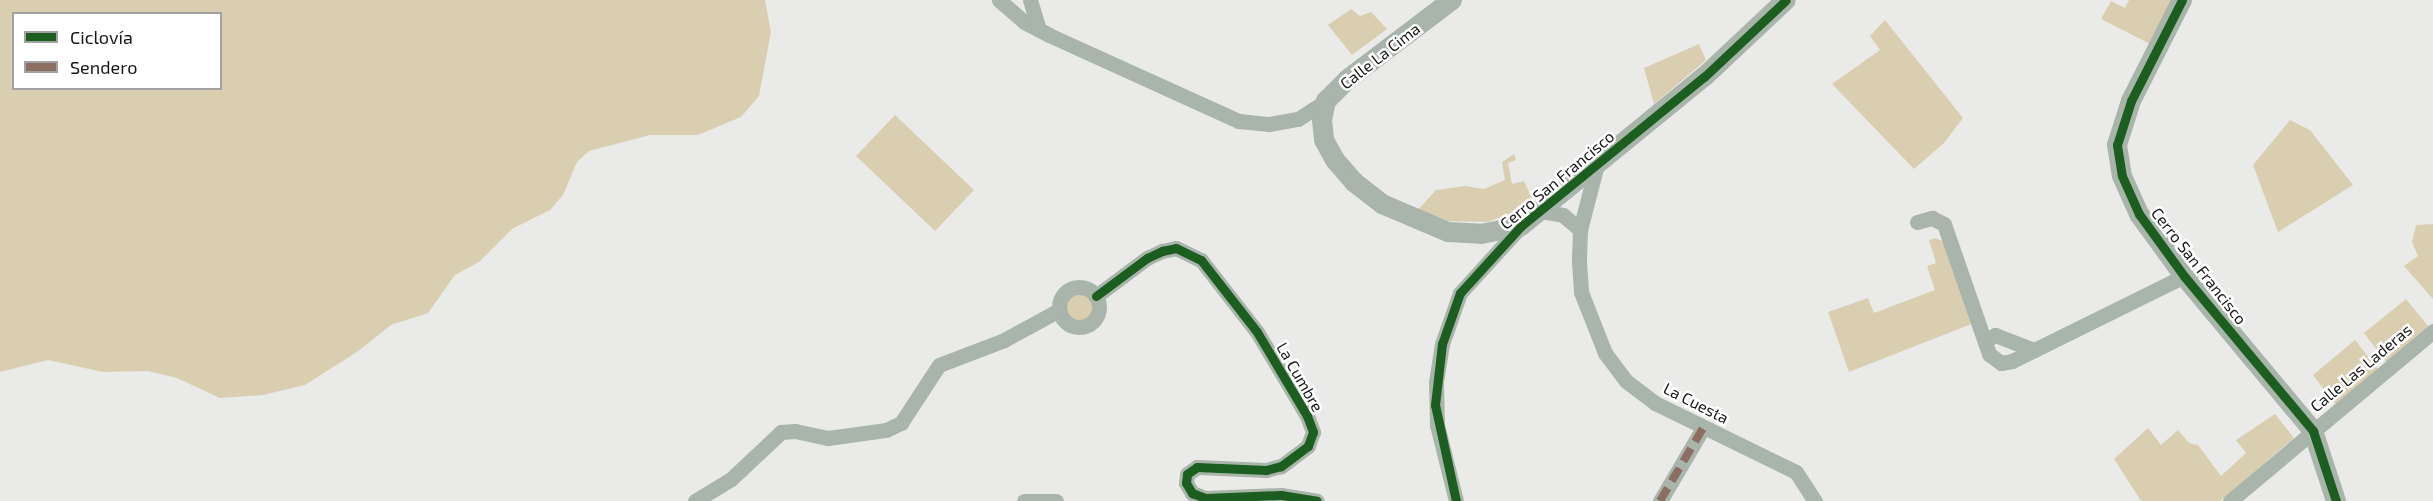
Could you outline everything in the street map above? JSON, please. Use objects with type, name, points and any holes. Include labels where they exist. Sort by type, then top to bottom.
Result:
[{"type":"street","points":[[999,0],[1039,30],[1239,121],[1269,124],[1298,119],[1326,101]]},
{"type":"street","points":[[1030,0],[1039,30]]},
{"type":"street","name":"Calle La Cima","points":[[1452,0],[1348,79],[1326,101],[1322,120],[1324,140],[1335,160],[1382,204],[1448,232],[1481,234],[1521,226]]},
{"type":"street","name":"Cerro San Francisco","points":[[1456,501],[1437,425],[1436,382],[1442,344],[1460,293],[1521,226],[1596,168],[1704,77],[1786,0]]},
{"type":"street","name":"Cerro San Francisco","points":[[2182,0],[2131,101],[2117,145],[2122,176],[2139,214],[2184,276],[2313,432],[2336,501]]},
{"type":"street","name":"La Cuesta","points":[[1596,168],[1580,230],[1581,292],[1605,353],[1626,381],[1655,403],[1796,472],[1815,501]]},
{"type":"street","points":[[1541,211],[1563,215],[1580,230]]},
{"type":"street","points":[[1917,222],[1932,218],[1944,225],[1989,354],[2001,363],[2034,350],[2184,276]]},
{"type":"street","name":"La Cumbre","points":[[1095,296],[1147,258],[1162,251],[1176,248],[1201,260],[1257,332],[1307,416],[1312,432],[1308,446],[1281,466],[1266,470],[1197,467],[1187,474],[1186,483],[1192,493],[1205,498],[1281,495],[1317,501]]},
{"type":"street","points":[[695,501],[731,479],[781,432],[795,430],[828,438],[886,430],[901,423],[939,365],[1004,340],[1059,310],[1062,297],[1072,289],[1085,288],[1095,296],[1098,315],[1083,327],[1070,325],[1059,310]]},
{"type":"street","name":"Calle Las Laderas","points":[[2230,501],[2433,332]]},
{"type":"street","points":[[1985,341],[1995,335],[2034,350]]},
{"type":"street","points":[[1660,501],[1703,428]]},
{"type":"street","points":[[1024,501],[1056,501]]},
{"type":"shaded area","points":[[0,0],[765,0],[771,32],[759,96],[741,117],[698,135],[650,135],[589,151],[577,162],[563,195],[550,210],[512,229],[479,262],[455,275],[428,313],[391,325],[357,352],[305,385],[263,395],[220,398],[177,378],[148,371],[103,372],[48,360],[0,372]]},
{"type":"shaded area","points":[[2129,0],[2173,0],[2150,44],[2101,19],[2111,1],[2125,8]]},
{"type":"shaded area","points":[[1351,9],[1360,16],[1371,12],[1387,29],[1352,55],[1328,25]]},
{"type":"shaded area","points":[[1885,20],[1963,118],[1944,143],[1914,169],[1832,84],[1880,50],[1870,36]]},
{"type":"shaded area","points":[[1699,44],[1706,60],[1654,104],[1644,68]]},
{"type":"shaded area","points":[[895,115],[974,190],[935,231],[856,156]]},
{"type":"shaded area","points":[[2290,120],[2310,130],[2353,185],[2278,232],[2253,165]]},
{"type":"shaded area","points":[[1514,154],[1516,160],[1508,163],[1512,184],[1524,181],[1534,204],[1488,222],[1435,221],[1416,212],[1436,190],[1465,186],[1484,189],[1505,180],[1502,162]]},
{"type":"shaded area","points":[[2433,224],[2433,299],[2404,266],[2418,256],[2412,242],[2416,225]]},
{"type":"shaded area","points":[[1936,238],[1944,242],[1974,323],[1849,372],[1828,312],[1868,298],[1874,313],[1935,290],[1927,266],[1936,263],[1929,240]]},
{"type":"shaded area","points":[[1079,287],[1093,293],[1099,307],[1093,321],[1079,327],[1065,321],[1059,307],[1065,293]]},
{"type":"shaded area","points":[[2406,299],[2433,332],[2390,367],[2364,333]]},
{"type":"shaded area","points":[[2355,340],[2382,374],[2339,409],[2313,375]]},
{"type":"shaded area","points":[[2275,414],[2294,438],[2220,501],[2141,501],[2114,459],[2148,428],[2161,445],[2178,430],[2189,443],[2198,445],[2221,476],[2246,453],[2236,440]]},
{"type":"marked path","points":[[1660,501],[1703,428]]},
{"type":"cycle path","points":[[1456,501],[1435,405],[1442,344],[1460,293],[1521,226],[1704,77],[1786,0]]},
{"type":"cycle path","points":[[2182,0],[2131,101],[2117,145],[2122,176],[2139,214],[2184,276],[2313,431],[2336,501]]},
{"type":"cycle path","points":[[1096,296],[1147,258],[1162,251],[1176,248],[1201,260],[1257,332],[1307,416],[1313,432],[1308,446],[1281,466],[1266,470],[1197,467],[1187,474],[1186,483],[1192,493],[1205,498],[1281,495],[1317,501]]}]
